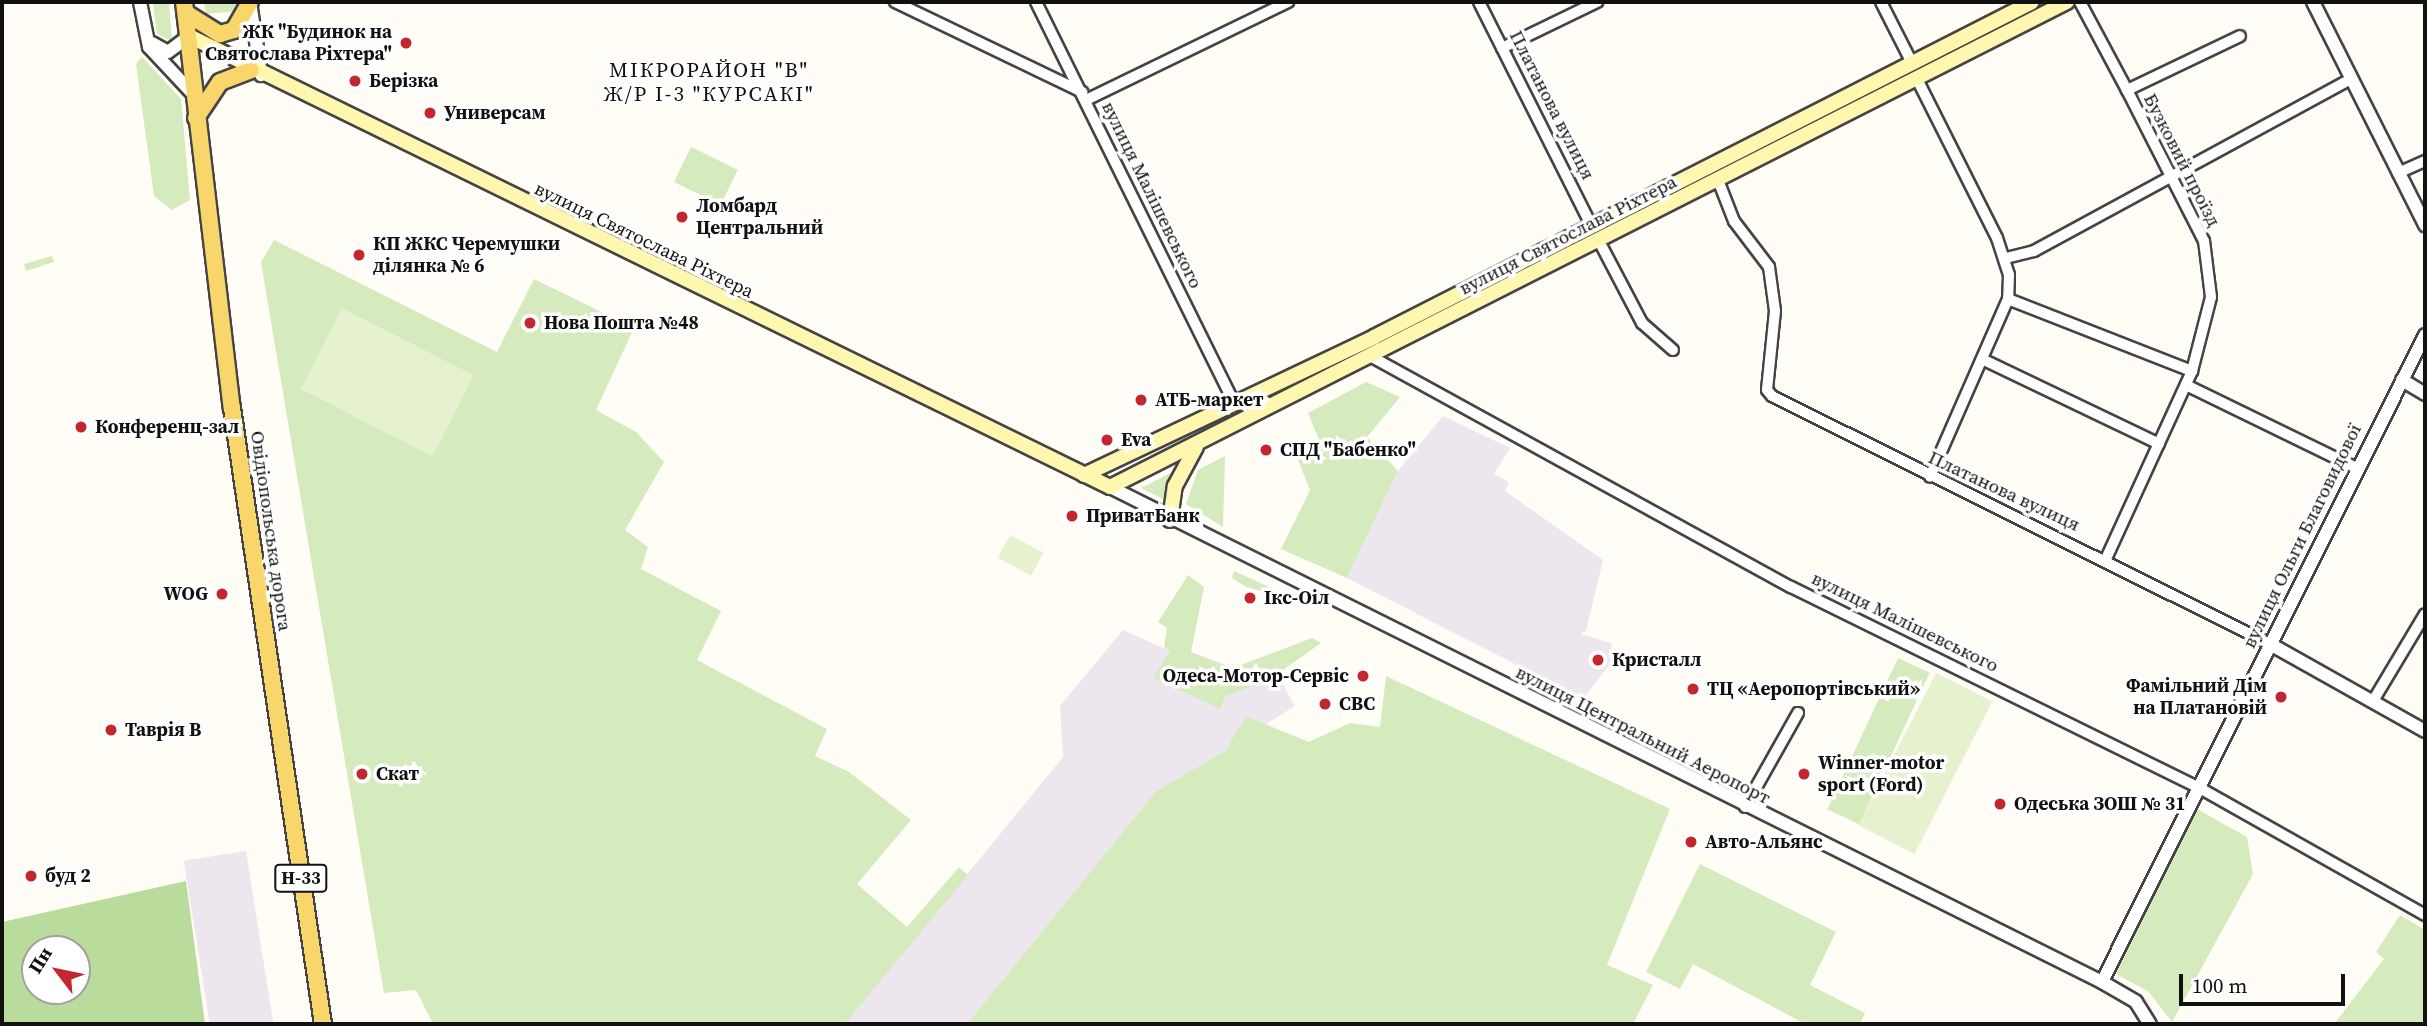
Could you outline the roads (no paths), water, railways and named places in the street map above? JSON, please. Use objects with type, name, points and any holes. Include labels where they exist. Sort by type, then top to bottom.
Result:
[{"type":"main road","points":[[185,8],[220,34],[234,30],[250,2]]},
{"type":"main road","name":"вулиця Святослава Ріхтера","points":[[1084,475],[1235,404],[1592,227],[2032,2]]},
{"type":"main road","name":"вулиця Святослава Ріхтера","points":[[189,36],[256,72],[1110,487],[1372,357],[2067,2]]},
{"type":"main road","name":"Овідіопольська дорога","points":[[185,8],[232,408],[323,1024]]},
{"type":"main road","points":[[196,118],[220,82],[256,72]]},
{"type":"main road","points":[[1170,520],[1175,486],[1197,445]]},
{"type":"street","points":[[140,2],[147,38],[194,95]]},
{"type":"street","points":[[250,2],[256,72]]},
{"type":"street","points":[[895,2],[1084,96],[1288,2]]},
{"type":"street","name":"вулиця Малішевського","points":[[1036,2],[1235,404]]},
{"type":"street","name":"Платанова вулиця","points":[[1479,2],[1592,227]]},
{"type":"street","points":[[1502,48],[1597,2]]},
{"type":"street","points":[[1881,2],[1912,63]]},
{"type":"street","points":[[2080,2],[2127,90]]},
{"type":"street","points":[[2313,2],[2425,225]]},
{"type":"street","points":[[147,38],[168,52],[189,36]]},
{"type":"street","name":"Бузковий проїзд","points":[[2105,561],[2192,371],[2210,297],[2203,241],[2127,90],[2240,36]]},
{"type":"street","points":[[1917,79],[2006,258],[2008,299],[1984,360],[1930,477]]},
{"type":"street","points":[[2006,258],[2034,251],[2170,172],[2351,79]]},
{"type":"street","points":[[2398,173],[2425,161]]},
{"type":"street","name":"Платанова вулиця","points":[[1718,180],[1734,221],[1769,267],[1775,311],[1767,390],[1930,477],[2270,644],[2425,731]]},
{"type":"street","points":[[1599,241],[1642,323],[1673,350]]},
{"type":"street","points":[[2008,299],[2192,371]]},
{"type":"street","name":"вулиця Ольги Благовидової","points":[[2102,982],[2356,468],[2425,335]]},
{"type":"street","name":"вулиця Малішевського","points":[[1372,357],[1791,587],[2198,787],[2425,915]]},
{"type":"street","points":[[1984,360],[2159,444]]},
{"type":"street","points":[[2402,380],[2425,394]]},
{"type":"street","points":[[2186,385],[2356,468]]},
{"type":"street","name":"вулиця Центральний Аеропорт","points":[[1110,487],[1170,520],[1745,807],[2102,982],[2136,1002],[2150,1024]]},
{"type":"street","points":[[2373,701],[2425,614]]},
{"type":"street","points":[[1745,807],[1798,713]]},
{"type":"place","name":"ЖК \"Будинок на Святослава Ріхтера\"","points":[[406,43]]},
{"type":"place","name":"Берізка","points":[[355,81]]},
{"type":"place","name":"Универсам","points":[[430,113]]},
{"type":"place","name":"Ломбард Центральний","points":[[682,217]]},
{"type":"place","name":"КП ЖКС Черемушки ділянка № 6","points":[[359,255]]},
{"type":"place","name":"Нова Пошта №48","points":[[530,323]]},
{"type":"place","name":"АТБ-маркет","points":[[1141,400]]},
{"type":"place","name":"Конференц-зал","points":[[81,427]]},
{"type":"place","name":"Eva","points":[[1107,440]]},
{"type":"place","name":"СПД \"Бабенко\"","points":[[1266,450]]},
{"type":"place","name":"ПриватБанк","points":[[1072,516]]},
{"type":"place","name":"WOG","points":[[222,594]]},
{"type":"place","name":"Ікс-Оіл","points":[[1250,598]]},
{"type":"place","name":"Кристалл","points":[[1598,660]]},
{"type":"place","name":"Одеса-Мотор-Сервіс","points":[[1363,676]]},
{"type":"place","name":"ТЦ «Аеропортівський»","points":[[1693,689]]},
{"type":"place","name":"Фамільний Дім на Платановій","points":[[2281,697]]},
{"type":"place","name":"СВС","points":[[1325,704]]},
{"type":"place","name":"Таврія В","points":[[111,730]]},
{"type":"place","name":"Скат","points":[[362,774]]},
{"type":"place","name":"Winner-motor sport (Ford)","points":[[1804,774]]},
{"type":"place","name":"Одеська ЗОШ № 31","points":[[2000,804]]},
{"type":"place","name":"Авто-Альянс","points":[[1691,842]]},
{"type":"place","name":"буд 2","points":[[31,876]]},
{"type":"district","name":"МІКРОРАЙОН \"В\" Ж/Р I-3 \"КУРСАКІ\"","points":[[709,82]]}]
